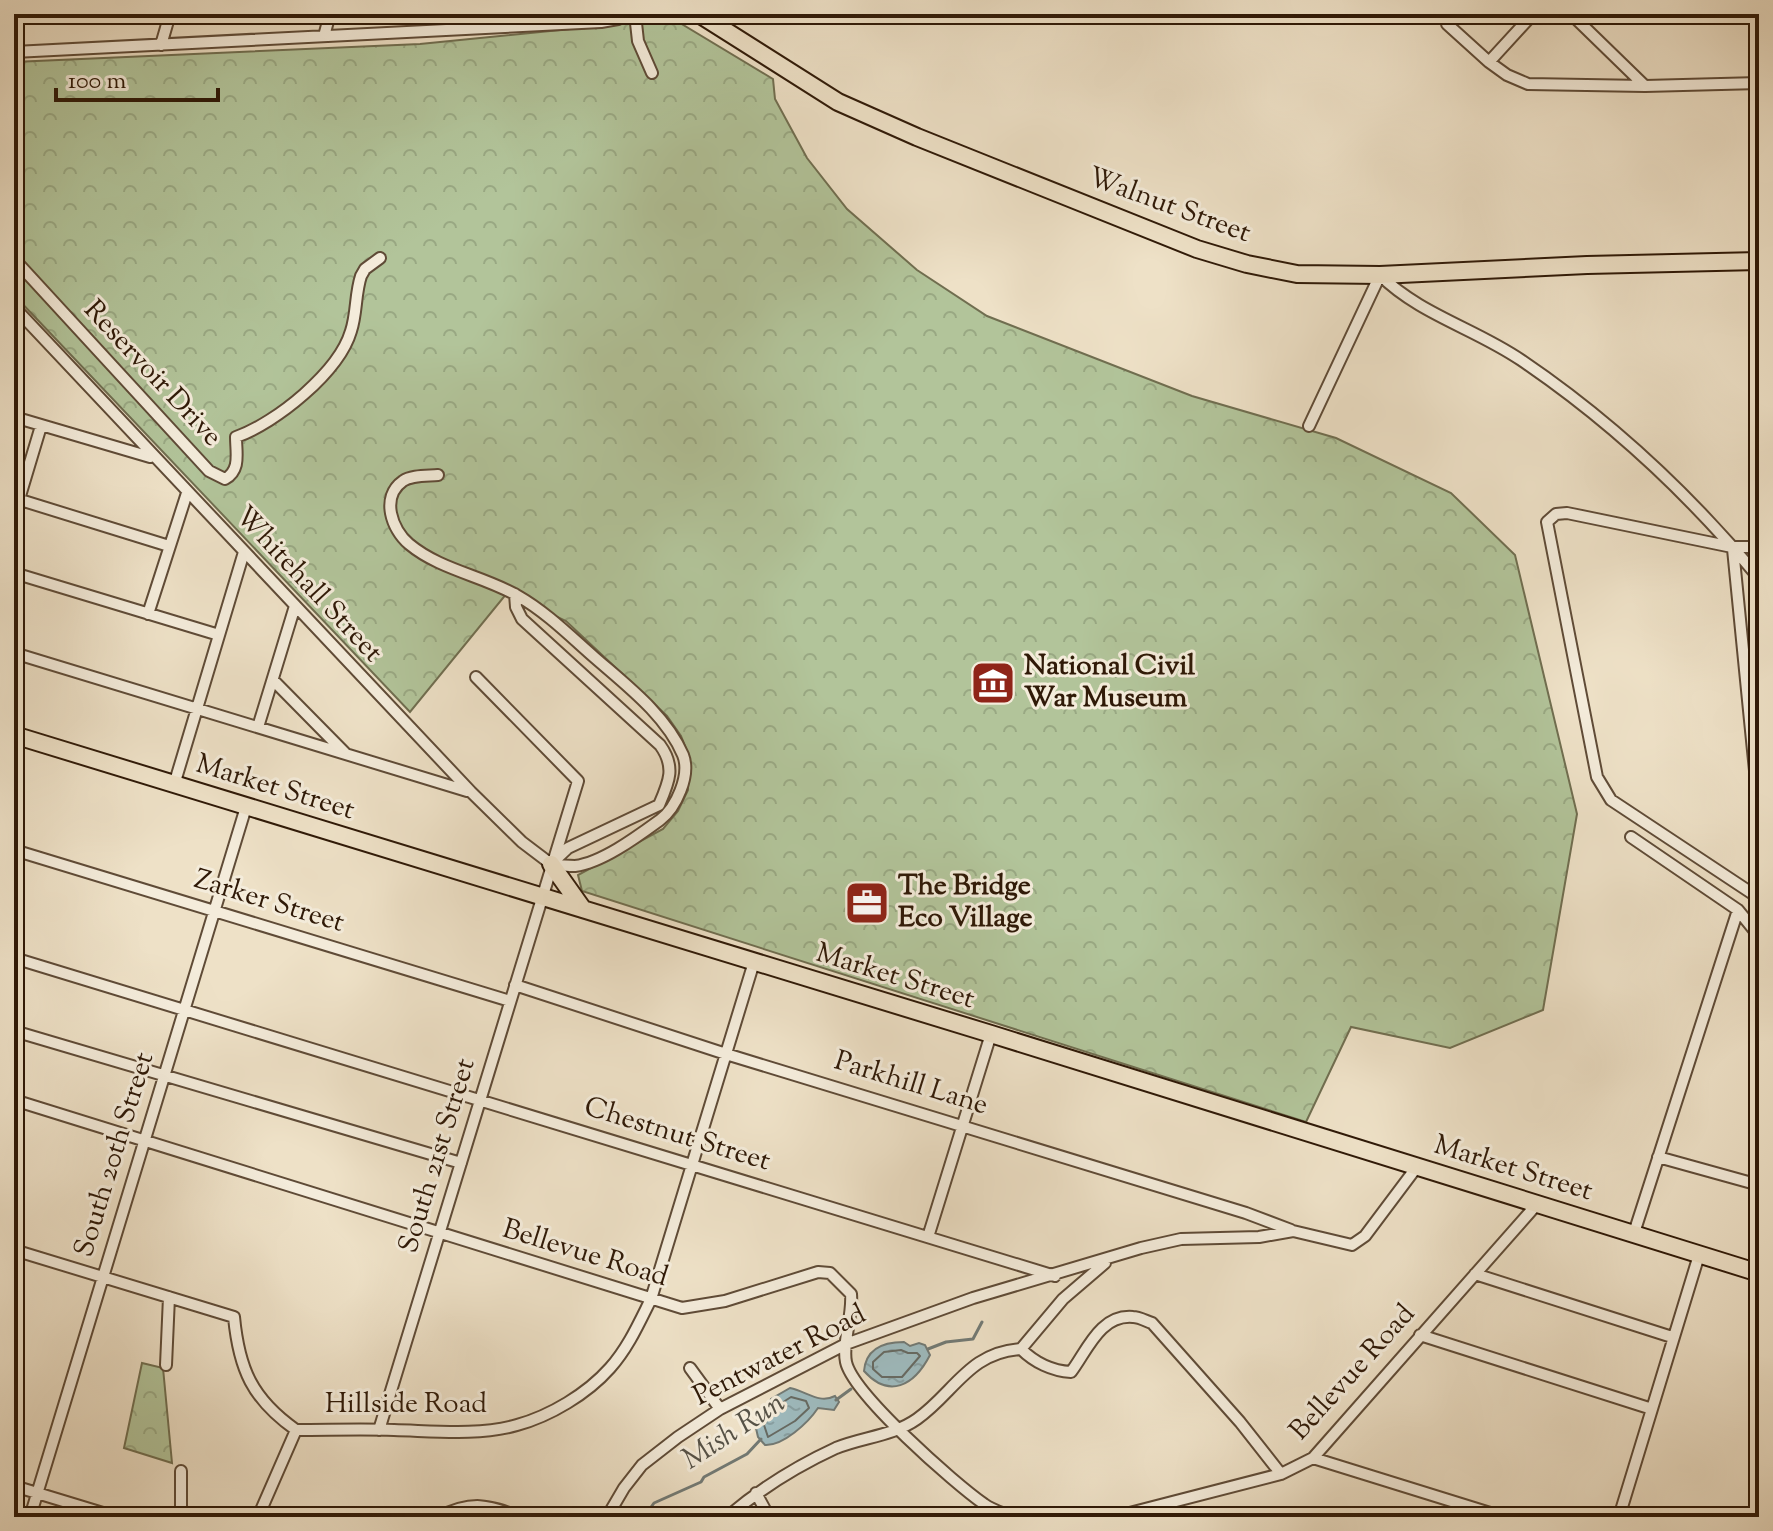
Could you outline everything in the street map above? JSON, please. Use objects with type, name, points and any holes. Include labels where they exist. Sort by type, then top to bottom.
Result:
[{"type":"main road","name":"Walnut Street","points":[[699,14],[838,102],[917,137],[1197,249],[1247,264],[1297,274],[1380,275],[1759,261]]},
{"type":"main road","name":"Market Street","points":[[14,735],[1759,1273]]},
{"type":"main road","points":[[551,864],[583,909]]},
{"type":"street","points":[[161,45],[170,14]]},
{"type":"street","points":[[324,36],[330,14]]},
{"type":"street","points":[[483,28],[487,14]]},
{"type":"street","points":[[14,52],[601,22],[618,19],[624,14]]},
{"type":"street","points":[[635,14],[638,41],[652,73]]},
{"type":"street","points":[[1489,62],[1533,14]]},
{"type":"street","points":[[1571,14],[1645,86]]},
{"type":"street","points":[[1447,24],[1489,62],[1507,75],[1528,84],[1645,86],[1759,83]]},
{"type":"street","name":"Reservoir Drive","points":[[14,259],[209,471],[225,479],[233,475],[236,466],[236,437],[256,430],[271,420],[311,387],[341,352],[351,331],[356,290],[361,276],[380,258]]},
{"type":"street","points":[[1309,426],[1380,275],[1405,297],[1519,358],[1582,404],[1643,454],[1759,578]]},
{"type":"street","name":"Whitehall Street","points":[[14,307],[471,792],[535,853],[551,864]]},
{"type":"street","points":[[14,417],[153,458]]},
{"type":"street","points":[[14,516],[16,499],[41,426]]},
{"type":"street","points":[[438,475],[403,481],[395,491],[389,508],[395,529],[408,544],[433,559],[515,594],[559,625],[631,690],[669,731],[685,758],[682,791],[666,815],[614,851],[576,866],[551,864]]},
{"type":"street","points":[[148,614],[187,493]]},
{"type":"street","points":[[16,499],[169,546]]},
{"type":"street","points":[[1756,891],[1611,800],[1604,790],[1597,777],[1547,522],[1556,514],[1567,513],[1732,547],[1759,547]]},
{"type":"street","points":[[1732,547],[1759,811]]},
{"type":"street","points":[[174,785],[244,552]]},
{"type":"street","points":[[14,573],[219,635]]},
{"type":"street","points":[[515,594],[516,607],[522,619],[660,745],[668,756],[670,776],[659,805],[568,848],[551,864]]},
{"type":"street","points":[[258,727],[295,606]]},
{"type":"street","points":[[14,653],[471,792]]},
{"type":"street","points":[[476,677],[578,781],[541,897]]},
{"type":"street","points":[[273,680],[346,754]]},
{"type":"street","name":"South 20th Street","points":[[30,1517],[246,807]]},
{"type":"street","points":[[1631,837],[1738,910],[1759,936]]},
{"type":"street","name":"Zarker Street","points":[[14,850],[510,1001]]},
{"type":"street","name":"South 21st Street","points":[[379,1430],[541,897]]},
{"type":"street","points":[[1634,1233],[1738,910]]},
{"type":"street","name":"Chestnut Street","points":[[14,958],[1055,1276]]},
{"type":"street","name":"Hillside Road","points":[[258,1517],[296,1430],[447,1432],[500,1429],[547,1413],[590,1388],[612,1367],[651,1299],[754,962]]},
{"type":"street","name":"Parkhill Lane","points":[[515,985],[726,1054],[1246,1213],[1293,1231]]},
{"type":"street","points":[[14,1031],[461,1163]]},
{"type":"street","points":[[928,1237],[991,1034]]},
{"type":"street","name":"Bellevue Road","points":[[14,1100],[682,1308],[725,1301],[818,1272],[830,1273],[851,1294],[846,1363],[854,1378],[899,1430],[987,1507],[1012,1517]]},
{"type":"street","points":[[1658,1157],[1759,1185]]},
{"type":"street","points":[[1055,1276],[1181,1239],[1259,1237],[1293,1231],[1352,1245],[1365,1236],[1416,1168]]},
{"type":"street","name":"Bellevue Road","points":[[1114,1517],[1281,1474],[1313,1458],[1538,1203]]},
{"type":"street","points":[[14,1250],[234,1317],[244,1372],[257,1394],[276,1416],[296,1430]]},
{"type":"street","points":[[1619,1517],[1699,1255]]},
{"type":"street","points":[[1021,1349],[1063,1299],[1110,1258]]},
{"type":"street","points":[[1475,1274],[1672,1337]]},
{"type":"street","name":"Pentwater Road","points":[[607,1517],[642,1465],[720,1409],[846,1344],[973,1298],[1055,1276]]},
{"type":"street","points":[[166,1365],[169,1297]]},
{"type":"street","points":[[727,1517],[756,1493],[836,1448],[899,1430],[934,1405],[969,1368],[1009,1349],[1021,1349],[1030,1358],[1059,1371],[1071,1372],[1100,1329],[1132,1316],[1152,1323],[1240,1422],[1281,1474]]},
{"type":"street","points":[[1420,1335],[1652,1409]]},
{"type":"street","points":[[690,1368],[720,1409]]},
{"type":"street","points":[[1313,1458],[1503,1517]]},
{"type":"street","points":[[181,1471],[181,1517]]},
{"type":"street","points":[[14,1486],[116,1517]]},
{"type":"street","points":[[756,1493],[769,1517]]},
{"type":"street","points":[[439,1517],[454,1509],[475,1504],[493,1506],[520,1517]]},
{"type":"green space","points":[[638,14],[665,14],[773,79],[775,99],[807,158],[847,209],[917,270],[987,316],[1192,396],[1336,438],[1451,493],[1515,555],[1577,814],[1543,1010],[1450,1048],[1351,1027],[1306,1122],[582,891],[578,875],[663,829],[678,811],[688,790],[688,754],[681,736],[667,716],[566,621],[507,593],[410,712],[14,295],[14,62],[420,44],[620,24]]},
{"type":"green space","points":[[142,1363],[163,1368],[172,1463],[124,1448]]},
{"type":"water","points":[[904,1342],[910,1346],[925,1345],[930,1355],[909,1381],[900,1385],[883,1385],[864,1371],[868,1357],[877,1348]]},
{"type":"water","points":[[790,1388],[818,1398],[835,1396],[839,1402],[834,1410],[818,1408],[794,1432],[779,1442],[765,1445],[758,1437],[755,1424],[771,1399]]},
{"type":"waterway","points":[[928,1349],[946,1342],[973,1339],[982,1322]]},
{"type":"waterway","name":"Mish Run","points":[[836,1400],[851,1389]]},
{"type":"waterway","name":"Mish Run","points":[[644,1517],[654,1503],[701,1482],[704,1477],[747,1454],[761,1439]]},
{"type":"place","name":"National Civil War Museum","points":[[993,683]]},
{"type":"place","name":"The Bridge Eco Village","points":[[867,903]]}]
